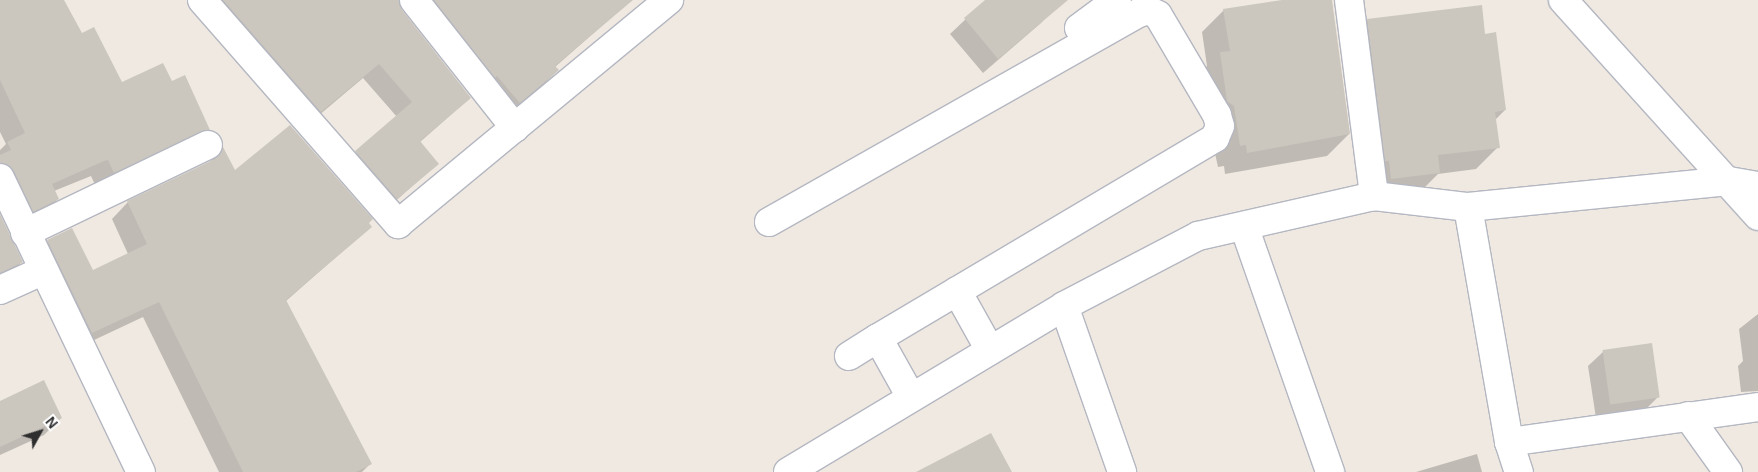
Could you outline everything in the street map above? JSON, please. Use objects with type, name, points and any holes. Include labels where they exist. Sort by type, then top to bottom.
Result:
[{"type":"street","points":[[202,0],[398,224],[669,0]]},
{"type":"street","points":[[414,0],[516,128]]},
{"type":"street","points":[[1079,28],[1117,0]]},
{"type":"street","points":[[1349,0],[1374,196]]},
{"type":"street","points":[[1563,0],[1729,181],[1758,216]]},
{"type":"street","points":[[769,222],[1139,13],[1148,10],[1158,15],[1217,114],[1220,126],[1214,138],[848,356]]},
{"type":"street","points":[[25,233],[208,145]]},
{"type":"street","points":[[0,178],[141,472]]},
{"type":"street","points":[[788,472],[1064,306],[1198,236],[1374,196],[1468,207],[1729,181],[1758,186]]},
{"type":"street","points":[[1468,207],[1509,442],[1519,472]]},
{"type":"street","points":[[1244,226],[1330,472]]},
{"type":"street","points":[[0,290],[44,270]]},
{"type":"street","points":[[957,291],[990,350]]},
{"type":"street","points":[[1064,306],[1122,472]]},
{"type":"street","points":[[878,338],[911,397]]},
{"type":"street","points":[[1509,442],[1758,407]]},
{"type":"street","points":[[1688,416],[1726,471]]},
{"type":"building","points":[[0,0],[64,0],[82,33],[94,27],[122,82],[163,63],[172,81],[185,75],[210,130],[114,173],[108,160],[52,184],[59,199],[33,212],[14,171],[0,163],[0,155],[11,150],[7,142],[25,133],[0,80]]},
{"type":"building","points":[[223,0],[399,0],[402,10],[471,98],[420,141],[439,164],[397,199],[355,151],[412,102],[379,64],[321,112]]},
{"type":"building","points":[[434,0],[633,0],[555,66],[559,70],[520,103],[497,76],[495,78]]},
{"type":"building","points":[[985,0],[1068,0],[998,59],[964,18]]},
{"type":"building","points":[[1282,0],[1332,0],[1350,134],[1247,153],[1246,145],[1240,146],[1234,106],[1227,101],[1220,52],[1230,51],[1223,9]]},
{"type":"building","points":[[1482,5],[1485,34],[1496,32],[1506,110],[1495,112],[1500,148],[1438,155],[1440,173],[1391,179],[1389,161],[1385,161],[1367,19]]},
{"type":"building","points":[[290,125],[373,219],[369,223],[372,227],[286,300],[372,464],[356,472],[243,472],[159,302],[92,333],[47,240],[72,228],[93,270],[147,244],[127,201],[215,159],[223,147],[235,170]]},
{"type":"building","points":[[0,214],[23,262],[0,273]]},
{"type":"building","points":[[1652,343],[1660,397],[1610,404],[1602,350]]},
{"type":"building","points":[[44,380],[62,418],[0,447],[0,401]]},
{"type":"building","points":[[991,433],[1012,472],[916,472]]}]
